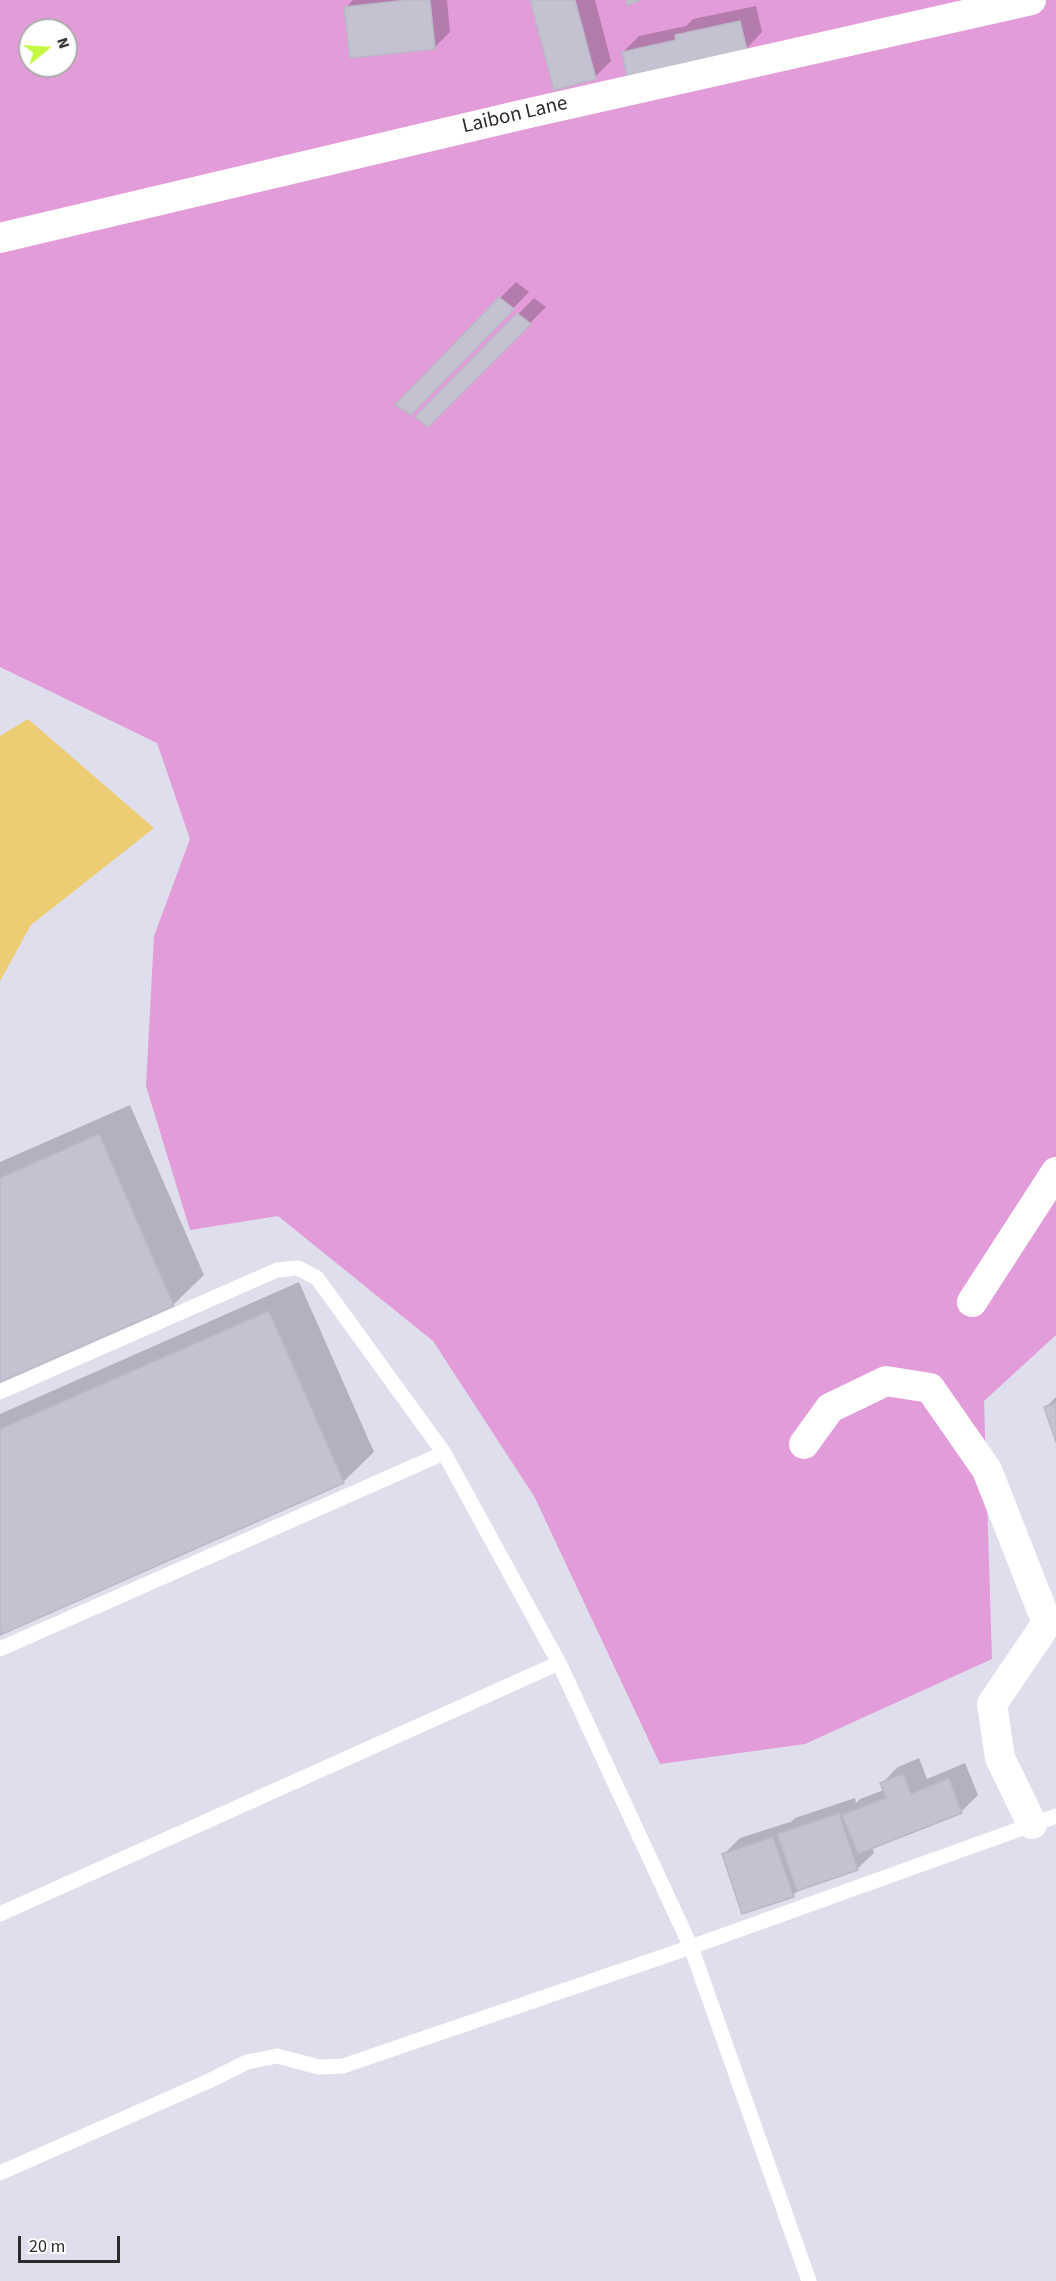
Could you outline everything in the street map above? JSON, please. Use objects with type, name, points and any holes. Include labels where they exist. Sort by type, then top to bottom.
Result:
[{"type":"street","name":"Laibon Lane","points":[[0,238],[483,123],[1031,0]]},
{"type":"street","points":[[972,1302],[1056,1172]]},
{"type":"street","points":[[804,1444],[830,1408],[886,1381],[930,1388],[987,1470],[1047,1623],[992,1704],[1000,1758],[1044,1820]]},
{"type":"lane","points":[[0,1392],[277,1270],[298,1268],[317,1278],[444,1453],[559,1663],[691,1947],[809,2281]]},
{"type":"lane","points":[[0,1649],[444,1453]]},
{"type":"lane","points":[[0,1914],[559,1663]]},
{"type":"lane","points":[[0,2172],[209,2081],[247,2062],[277,2055],[319,2067],[343,2066],[691,1947],[1044,1820]]},
{"type":"shaded area","points":[[0,0],[1056,0],[1056,1335],[984,1401],[992,1659],[805,1744],[660,1764],[534,1496],[433,1341],[278,1216],[190,1230],[146,1086],[154,936],[190,839],[157,743],[0,667]]},
{"type":"shaded area","points":[[28,719],[154,828],[31,925],[0,981],[0,736]]},
{"type":"building","points":[[407,0],[430,0],[435,49],[350,58],[344,7]]},
{"type":"building","points":[[530,0],[575,0],[596,79],[554,90]]},
{"type":"building","points":[[626,0],[641,0],[627,5]]},
{"type":"building","points":[[740,21],[747,50],[627,76],[622,52],[676,40],[675,35]]},
{"type":"building","points":[[499,297],[514,309],[411,415],[395,405]]},
{"type":"building","points":[[517,313],[531,324],[428,427],[415,417]]},
{"type":"building","points":[[99,1134],[174,1306],[0,1382],[0,1178]]},
{"type":"building","points":[[269,1311],[344,1483],[0,1635],[0,1429]]},
{"type":"building","points":[[1056,1403],[1056,1442],[1044,1407]]},
{"type":"building","points":[[903,1774],[911,1794],[949,1778],[962,1813],[858,1854],[842,1815],[886,1798],[880,1783]]},
{"type":"building","points":[[839,1813],[858,1870],[797,1891],[777,1834]]},
{"type":"building","points":[[773,1837],[794,1897],[742,1914],[722,1854]]}]
